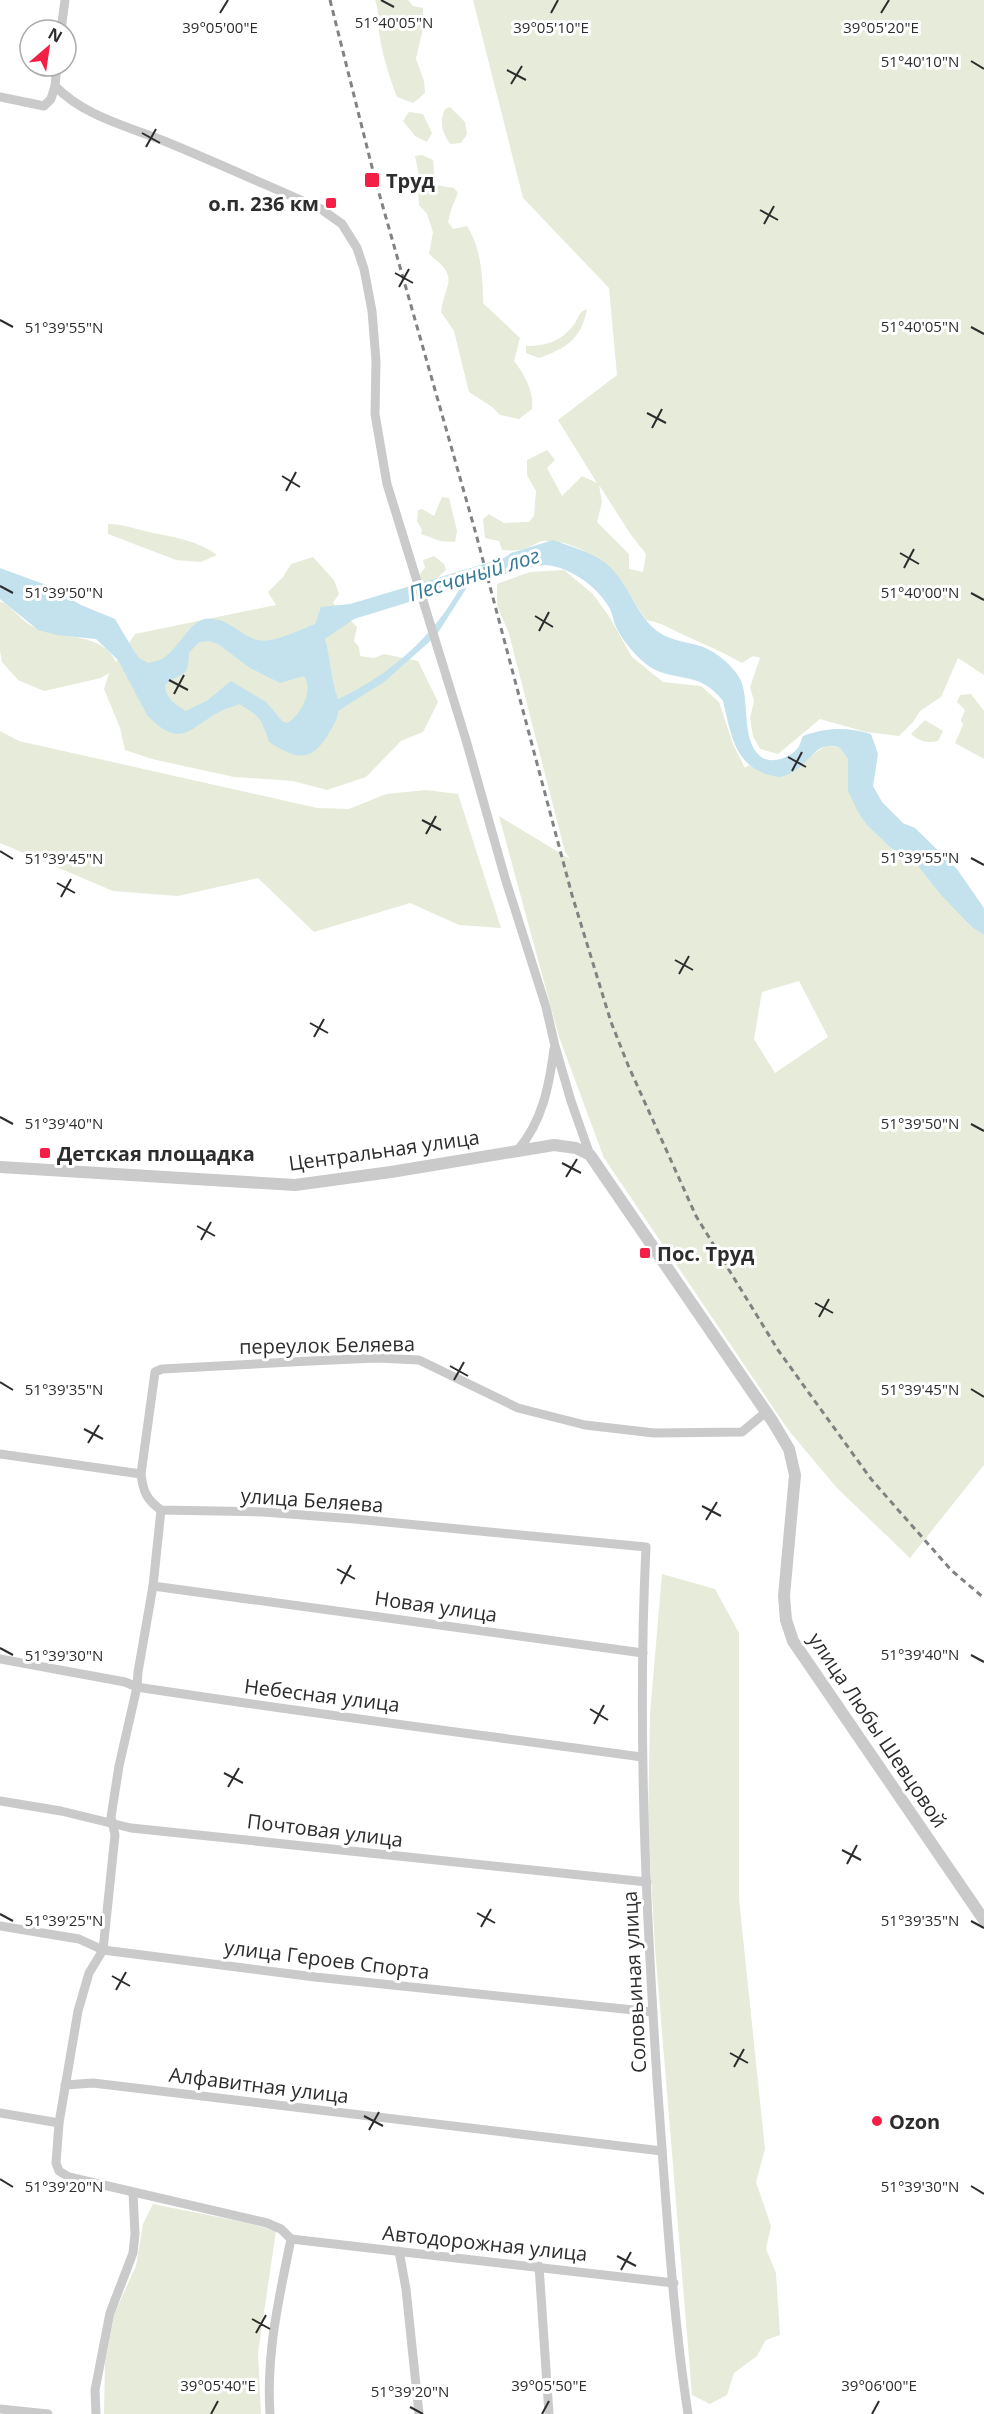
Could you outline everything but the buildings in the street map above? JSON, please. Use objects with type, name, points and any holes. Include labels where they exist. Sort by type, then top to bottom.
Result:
[{"type":"street","points":[[63,18],[65,0]]},
{"type":"street","points":[[0,97],[44,106],[51,99],[56,78]]},
{"type":"street","points":[[55,86],[68,100],[105,118],[321,208],[342,224],[357,248],[372,311],[376,361],[375,414],[387,484],[546,1007],[555,1046],[590,1155]]},
{"type":"street","points":[[518,1150],[537,1122],[549,1086],[555,1046]]},
{"type":"street","name":"Центральная улица","points":[[0,1167],[295,1185],[391,1172],[518,1150],[564,1145],[590,1155]]},
{"type":"street","name":"улица Любы Шевцовой","points":[[590,1155],[789,1449],[795,1475],[784,1596],[789,1632],[984,1920]]},
{"type":"street","name":"переулок Беляева","points":[[141,1474],[155,1371],[162,1369],[310,1361],[419,1360],[518,1408],[585,1425],[654,1433],[742,1432],[766,1412]]},
{"type":"street","points":[[0,1454],[141,1474],[142,1489],[149,1501],[162,1510],[137,1687],[119,1766],[111,1817],[115,1835],[103,1950],[90,1973],[78,2012],[59,2123],[56,2163],[59,2171],[77,2180],[267,2223],[281,2229],[291,2239],[272,2333],[270,2414]]},
{"type":"street","name":"улица Беляева","points":[[162,1510],[263,1512],[332,1517],[646,1547]]},
{"type":"street","name":"Соловьиная улица","points":[[646,1547],[642,1757],[653,2012],[662,2151],[688,2414]]},
{"type":"street","name":"Новая улица","points":[[153,1586],[643,1653]]},
{"type":"street","name":"Небесная улица","points":[[0,1659],[125,1682],[137,1687],[258,1706],[642,1757]]},
{"type":"street","name":"Почтовая улица","points":[[0,1801],[61,1811],[114,1824],[343,1851],[647,1882]]},
{"type":"street","name":"улица Героев Спорта","points":[[0,1926],[79,1940],[103,1950],[326,1978],[653,2012]]},
{"type":"street","name":"Алфавитная улица","points":[[65,2085],[93,2083],[662,2151]]},
{"type":"street","points":[[0,2113],[59,2123]]},
{"type":"street","points":[[96,2414],[95,2390],[110,2313],[133,2253],[135,2234],[133,2193]]},
{"type":"street","name":"Автодорожная улица","points":[[291,2239],[674,2283]]},
{"type":"street","points":[[399,2251],[406,2289],[419,2414]]},
{"type":"street","points":[[538,2266],[549,2414]]},
{"type":"street","points":[[0,2409],[48,2414]]},
{"type":"green space","points":[[375,0],[408,0],[413,6],[423,8],[423,28],[416,59],[424,81],[425,93],[413,103],[397,97],[383,53]]},
{"type":"green space","points":[[473,0],[984,0],[984,675],[958,658],[941,697],[920,711],[899,736],[866,732],[820,719],[778,754],[760,749],[753,736],[750,718],[754,701],[750,687],[760,658],[753,656],[742,663],[666,626],[646,620],[617,579],[593,556],[579,548],[564,543],[544,541],[513,551],[502,550],[499,541],[485,538],[483,519],[489,514],[504,523],[529,522],[534,516],[536,491],[527,475],[527,460],[547,450],[555,460],[547,468],[562,496],[582,476],[597,483],[558,420],[617,375],[609,288],[523,198]],"holes":[[[599,485],[646,554],[643,572],[629,569],[629,554],[597,522],[602,502]]]},
{"type":"green space","points":[[450,107],[465,122],[467,134],[461,143],[450,144],[443,131],[443,113]]},
{"type":"green space","points":[[409,112],[423,114],[432,133],[427,142],[415,136],[403,121]]},
{"type":"green space","points":[[422,155],[433,160],[435,185],[454,188],[458,193],[448,222],[453,229],[467,226],[472,234],[480,263],[483,303],[520,338],[514,361],[528,384],[532,396],[532,409],[519,419],[500,415],[469,392],[454,331],[441,312],[448,275],[439,262],[429,254],[433,232],[427,214],[419,205],[418,191],[421,185],[415,156]]},
{"type":"green space","points":[[587,309],[581,328],[571,341],[539,358],[526,353],[526,346],[554,341],[565,334],[581,313]]},
{"type":"green space","points":[[442,497],[449,498],[457,531],[455,542],[440,541],[421,534],[422,530],[417,521],[418,510],[422,509],[434,516]]},
{"type":"green space","points":[[108,524],[180,539],[199,545],[217,555],[201,562],[176,560],[108,534]]},
{"type":"green space","points":[[434,556],[444,564],[446,570],[427,584],[419,579],[425,568],[423,560]]},
{"type":"green space","points":[[313,557],[334,580],[339,594],[333,603],[357,627],[354,641],[359,647],[360,656],[374,658],[384,654],[418,661],[438,702],[423,732],[401,741],[366,777],[327,790],[293,781],[234,777],[152,759],[125,750],[120,728],[104,689],[109,673],[101,678],[44,691],[18,680],[2,662],[0,602],[5,603],[38,629],[82,638],[102,646],[116,662],[135,634],[276,605],[268,592],[283,577],[291,564]]},
{"type":"green space","points":[[564,570],[593,594],[610,618],[632,657],[663,682],[701,686],[719,702],[733,744],[745,768],[749,765],[761,771],[795,771],[810,756],[827,745],[840,748],[848,759],[859,814],[891,848],[915,862],[973,928],[984,935],[984,1465],[910,1558],[837,1488],[789,1431],[604,1158],[559,1037],[499,816],[570,859],[565,852],[509,634],[497,605],[497,584],[530,572]],"holes":[[[799,981],[828,1037],[775,1073],[754,1039],[762,992]]]},
{"type":"green space","points":[[971,694],[984,711],[984,759],[955,743],[963,725],[961,720],[965,710],[957,702],[960,695]]},
{"type":"green space","points":[[925,720],[943,731],[938,741],[924,741],[911,734]]},
{"type":"green space","points":[[0,731],[19,741],[317,808],[349,809],[386,794],[426,790],[458,794],[501,928],[459,925],[410,903],[314,932],[258,878],[178,896],[113,891],[0,843]]},
{"type":"green space","points":[[662,1574],[715,1589],[739,1633],[739,1899],[765,2149],[756,2182],[771,2226],[766,2249],[776,2273],[780,2335],[766,2340],[757,2356],[734,2373],[727,2395],[710,2404],[692,2395],[655,1948],[648,1823],[650,1714]]},
{"type":"green space","points":[[153,2204],[248,2223],[276,2231],[258,2353],[261,2414],[104,2414],[105,2363],[115,2312],[136,2266],[143,2224]]},
{"type":"water","name":"Песчаный лог","points":[[553,540],[599,558],[618,576],[639,611],[652,627],[669,638],[700,646],[722,658],[736,672],[743,685],[750,739],[754,749],[764,759],[785,758],[797,749],[803,736],[820,731],[845,729],[871,734],[878,754],[873,786],[882,802],[903,823],[915,828],[957,869],[984,908],[984,935],[973,928],[941,895],[915,862],[891,848],[867,825],[848,791],[848,759],[840,748],[825,746],[799,768],[780,777],[765,774],[753,768],[738,751],[729,728],[723,701],[714,691],[694,680],[665,674],[646,664],[623,638],[604,599],[582,579],[564,569],[538,566],[469,584],[436,636],[384,682],[338,711],[335,722],[322,743],[316,750],[302,756],[287,752],[269,742],[259,719],[239,704],[221,711],[193,729],[177,734],[169,732],[147,715],[118,660],[96,639],[57,635],[38,630],[0,599],[0,568],[49,586],[81,605],[115,619],[139,658],[148,663],[160,660],[167,655],[194,625],[205,619],[220,620],[251,638],[271,640],[315,624],[321,607],[350,604],[504,558],[511,553]],"holes":[[[461,586],[438,621],[409,652],[375,679],[338,699],[325,639],[354,619]],[[209,641],[218,644],[250,668],[280,683],[304,676],[308,688],[307,695],[293,719],[288,723],[283,722],[266,702],[231,681],[208,700],[186,711],[175,704],[167,694],[165,685],[183,674],[187,668],[189,653],[199,642]]]},
{"type":"railway","points":[[330,0],[375,179],[476,534],[572,895],[611,1022],[628,1065],[696,1216],[778,1350],[871,1479],[951,1570],[984,1598]]},
{"type":"place","name":"Труд","points":[[372,180]]},
{"type":"place","name":"о.п. 236 км","points":[[331,203]]},
{"type":"place","name":"Детская площадка","points":[[45,1153]]},
{"type":"place","name":"Пос. Труд","points":[[645,1253]]},
{"type":"place","name":"Ozon","points":[[877,2121]]}]
